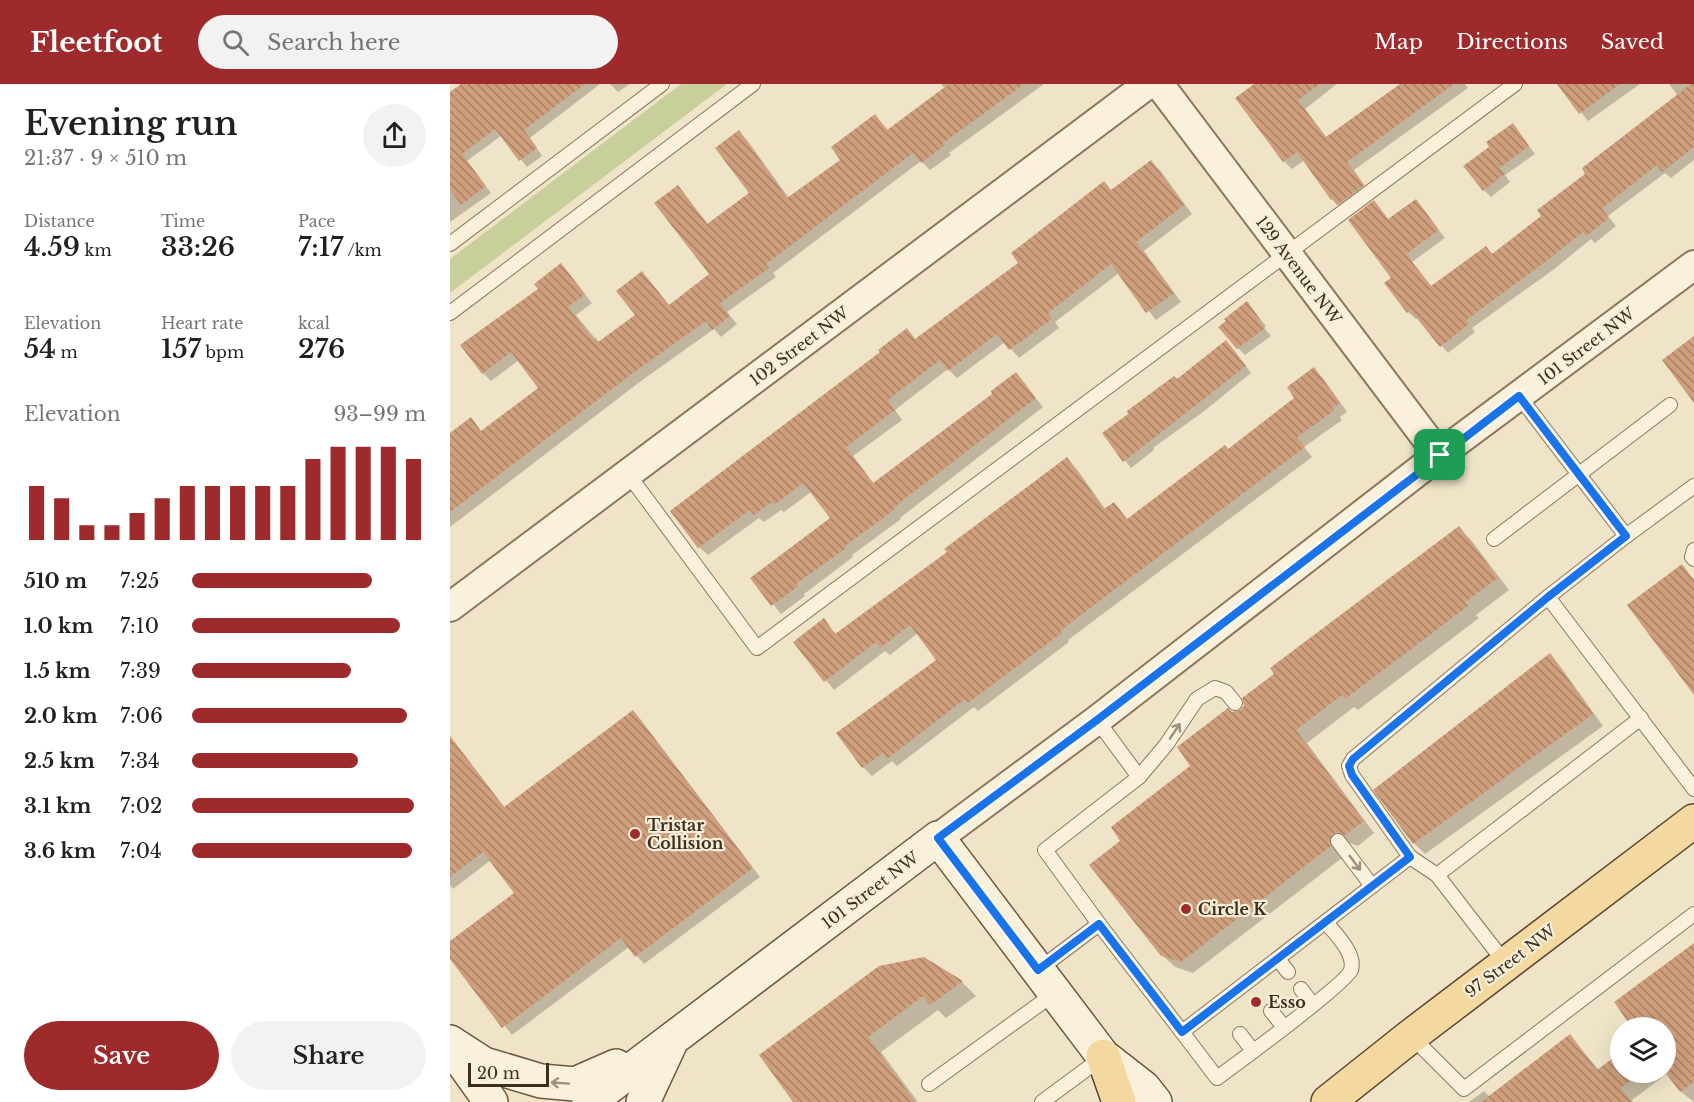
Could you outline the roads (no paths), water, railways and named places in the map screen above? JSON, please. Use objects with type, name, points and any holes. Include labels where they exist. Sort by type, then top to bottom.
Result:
[{"type":"main road","name":"97 Street NW","points":[[1328,1102],[1411,1036],[1694,821]]},
{"type":"main road","points":[[1103,1056],[1119,1102]]},
{"type":"street","name":"102 Street NW","points":[[450,607],[1148,84]]},
{"type":"street","name":"129 Avenue NW","points":[[1159,84],[1440,455]]},
{"type":"street","name":"101 Street NW","points":[[590,1102],[1097,720],[1440,455],[1694,265]]},
{"type":"street","points":[[938,838],[1103,1056],[1144,1088],[1155,1102]]},
{"type":"street","points":[[450,1044],[484,1065],[504,1072],[541,1081],[575,1084],[672,1040]]},
{"type":"street","points":[[643,1102],[672,1040]]},
{"type":"street","points":[[450,1044],[491,1102]]},
{"type":"lane","points":[[450,244],[662,84]]},
{"type":"lane","points":[[450,314],[753,84]]},
{"type":"lane","points":[[628,474],[757,648],[1515,84]]},
{"type":"lane","points":[[1519,396],[1626,536]]},
{"type":"lane","points":[[1494,539],[1670,405]]},
{"type":"lane","points":[[1506,964],[1437,875],[1410,857],[1352,775],[1349,766],[1353,759],[1548,597],[1694,486]]},
{"type":"lane","points":[[1694,550],[1694,559]]},
{"type":"lane","points":[[1548,597],[1694,789]]},
{"type":"lane","points":[[1235,703],[1226,692],[1215,688],[1197,699],[1166,745],[1139,777],[1045,850],[1217,1078],[1313,1005],[1344,979],[1351,970],[1350,956],[1326,922]]},
{"type":"lane","points":[[1437,875],[1641,718]]},
{"type":"lane","points":[[1097,720],[1139,777]]},
{"type":"lane","points":[[1338,840],[1372,886]]},
{"type":"lane","points":[[1182,1032],[1223,1010],[1248,981],[1410,857]]},
{"type":"lane","points":[[1411,1036],[1464,1089],[1694,914]]},
{"type":"lane","points":[[929,1084],[1046,982],[1099,924]]},
{"type":"lane","points":[[1278,959],[1288,972]]},
{"type":"lane","points":[[1248,981],[1258,993]]},
{"type":"lane","points":[[1301,989],[1313,1005]]},
{"type":"lane","points":[[1272,1011],[1284,1027]]},
{"type":"lane","points":[[1240,1034],[1253,1051]]},
{"type":"lane","points":[[1042,1102],[1103,1056]]},
{"type":"place","name":"Tristar Collision","points":[[635,834]]},
{"type":"place","name":"Circle K","points":[[1186,909]]},
{"type":"place","name":"Esso","points":[[1256,1002]]}]
